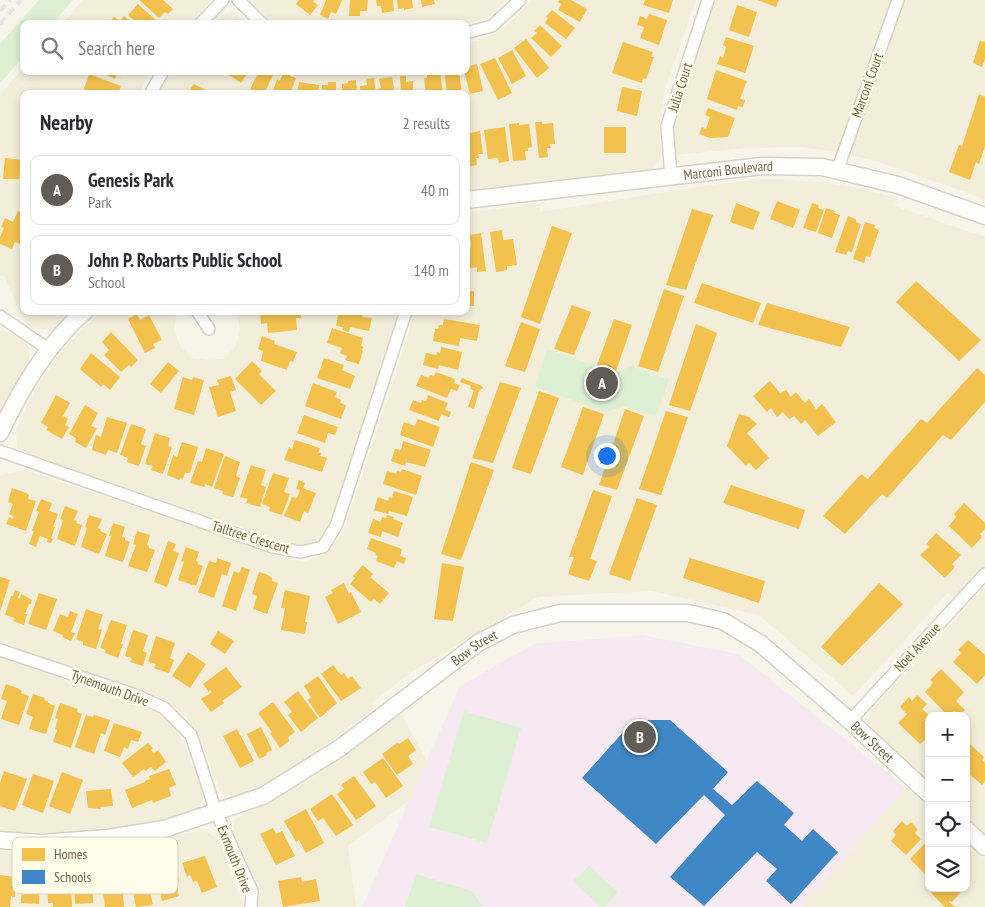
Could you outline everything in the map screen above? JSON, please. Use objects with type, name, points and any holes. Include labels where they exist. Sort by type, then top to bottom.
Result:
[{"type":"street","points":[[204,20],[223,0]]},
{"type":"street","points":[[238,0],[260,20]]},
{"type":"street","points":[[470,32],[492,26],[520,0]]},
{"type":"street","name":"Julia Court","points":[[671,176],[667,126],[708,0]]},
{"type":"street","name":"Marconi Court","points":[[837,171],[898,0]]},
{"type":"street","points":[[152,90],[161,75]]},
{"type":"street","name":"Marconi Boulevard","points":[[470,200],[762,166],[822,167],[898,185],[985,216]]},
{"type":"street","points":[[0,433],[14,403],[48,349],[66,327],[80,315]]},
{"type":"street","points":[[200,315],[209,329]]},
{"type":"street","name":"Talltree Crescent","points":[[0,450],[273,547],[301,552],[323,547],[336,526],[405,315]]},
{"type":"street","points":[[0,316],[48,349]]},
{"type":"street","name":"Noel Avenue","points":[[850,721],[985,574]]},
{"type":"street","name":"Bow Street","points":[[114,837],[164,829],[263,796],[340,748],[478,643],[513,625],[560,613],[688,613],[723,621],[761,644],[850,721],[925,790]]},
{"type":"street","name":"Tynemouth Drive","points":[[0,650],[138,696],[164,708],[191,735],[216,812]]},
{"type":"street","name":"Exmouth Drive","points":[[216,812],[252,891],[251,907]]},
{"type":"street","points":[[970,833],[985,847]]},
{"type":"shaded area","points":[[83,0],[211,0],[194,20],[66,20]]},
{"type":"shaded area","points":[[252,0],[506,0],[486,18],[470,23],[470,20],[272,20],[257,8]]},
{"type":"shaded area","points":[[530,0],[696,0],[664,92],[660,118],[660,159],[652,169],[470,192],[470,90],[160,90],[169,75],[470,75],[470,42],[498,32]]},
{"type":"shaded area","points":[[713,0],[985,0],[985,199],[879,162],[838,152],[801,147],[744,148],[676,155],[673,141],[673,120]]},
{"type":"shaded area","points":[[232,12],[243,20],[215,20],[218,16]]},
{"type":"shaded area","points":[[20,72],[20,75],[148,75],[141,90],[20,90],[20,313],[5,277],[0,275],[0,95]]},
{"type":"shaded area","points":[[771,179],[822,182],[863,189],[897,198],[894,206],[985,237],[985,565],[954,599],[948,593],[853,696],[759,615],[652,591],[538,597],[412,672],[371,703],[375,708],[297,766],[253,792],[236,797],[223,794],[219,788],[200,739],[185,715],[159,697],[0,642],[0,476],[26,470],[289,559],[305,561],[321,556],[342,535],[394,380],[409,331],[411,315],[470,315],[470,212],[541,203],[539,212],[730,182]]},
{"type":"shaded area","points":[[21,315],[68,315],[53,330],[33,329]]},
{"type":"shaded area","points":[[96,315],[176,315],[174,329],[180,346],[192,358],[207,360],[224,359],[235,347],[240,331],[237,315],[396,315],[394,329],[328,528],[321,537],[311,544],[298,546],[24,454],[17,447],[16,429],[36,388],[62,350]]},
{"type":"shaded area","points":[[0,331],[20,337],[29,347],[30,360],[0,415]]},
{"type":"shaded area","points":[[985,588],[985,837],[970,824],[970,712],[925,712],[925,782],[872,734],[867,721],[872,709]]},
{"type":"shaded area","points":[[643,635],[738,654],[907,788],[801,907],[362,907],[460,686],[534,644]]},
{"type":"shaded area","points":[[0,657],[160,714],[175,728],[184,744],[203,793],[203,802],[194,813],[146,825],[82,835],[0,830]]},
{"type":"shaded area","points":[[401,713],[430,767],[422,791],[348,846],[356,907],[258,907],[257,894],[233,833],[234,821],[242,814],[311,779]]},
{"type":"shaded area","points":[[907,788],[925,805],[925,892],[970,892],[970,847],[985,860],[985,907],[801,907]]},
{"type":"shaded area","points":[[203,830],[218,839],[243,907],[0,907],[0,850],[12,851],[12,894],[178,894],[178,837],[171,837]]},
{"type":"green space","points":[[39,0],[73,0],[56,20],[21,20]]},
{"type":"green space","points":[[20,21],[20,60],[0,83],[0,44]]},
{"type":"green space","points":[[547,349],[616,373],[631,366],[669,379],[656,416],[624,406],[607,412],[535,387]]},
{"type":"green space","points":[[464,711],[521,728],[487,843],[429,827]]},
{"type":"green space","points":[[589,866],[618,892],[605,907],[601,907],[573,881]]},
{"type":"green space","points":[[416,874],[472,891],[483,907],[405,907]]},
{"type":"building: Homes","points":[[139,0],[163,0],[173,9],[168,14],[165,12],[159,18]]},
{"type":"building: Homes","points":[[299,0],[314,0],[313,2],[318,5],[310,15],[296,4]]},
{"type":"building: Homes","points":[[326,0],[342,0],[336,14],[331,12],[328,19],[320,15]]},
{"type":"building: Homes","points":[[350,0],[368,0],[367,11],[360,11],[360,16],[349,16]]},
{"type":"building: Homes","points":[[376,0],[393,0],[394,11],[382,13],[381,6],[377,6]]},
{"type":"building: Homes","points":[[397,0],[412,0],[413,8],[398,9]]},
{"type":"building: Homes","points":[[421,0],[434,0],[435,4],[422,7]]},
{"type":"building: Homes","points":[[559,0],[571,0],[587,9],[580,22],[558,10],[561,4],[558,2]]},
{"type":"building: Homes","points":[[645,0],[673,0],[669,13],[643,5]]},
{"type":"building: Homes","points":[[757,0],[779,0],[776,7]]},
{"type":"building: Homes","points":[[138,4],[156,20],[134,20],[128,15]]},
{"type":"building: Homes","points":[[737,5],[757,12],[749,37],[729,30]]},
{"type":"building: Homes","points":[[552,10],[575,28],[566,39],[545,23],[548,18],[546,17]]},
{"type":"building: Homes","points":[[649,14],[667,20],[659,45],[640,38],[644,27],[637,25],[640,16],[647,19]]},
{"type":"building: Homes","points":[[540,25],[562,46],[551,57],[531,38],[537,33],[534,31]]},
{"type":"building: Homes","points":[[726,37],[754,46],[745,73],[717,64],[720,56],[723,58],[726,47],[723,45]]},
{"type":"building: Homes","points":[[526,39],[549,68],[537,78],[514,48]]},
{"type":"building: Homes","points":[[980,41],[985,42],[985,59],[982,67],[973,63]]},
{"type":"building: Homes","points":[[623,42],[653,52],[651,57],[654,57],[646,79],[643,78],[642,83],[612,73]]},
{"type":"building: Homes","points":[[512,50],[526,76],[512,84],[498,58]]},
{"type":"building: Homes","points":[[495,58],[512,93],[498,100],[480,64]]},
{"type":"building: Homes","points":[[477,64],[483,91],[470,94],[465,75],[470,75],[470,66]]},
{"type":"building: Homes","points":[[716,70],[747,81],[740,99],[745,100],[743,107],[738,106],[737,110],[707,99]]},
{"type":"building: Homes","points":[[89,75],[121,86],[119,90],[84,89]]},
{"type":"building: Homes","points":[[106,75],[117,75],[115,79]]},
{"type":"building: Homes","points":[[229,75],[246,75],[241,83]]},
{"type":"building: Homes","points":[[257,75],[273,75],[266,90],[250,90]]},
{"type":"building: Homes","points":[[282,75],[296,78],[292,90],[273,90],[277,79],[280,81]]},
{"type":"building: Homes","points":[[427,75],[441,75],[442,90],[426,90],[424,78],[427,78]]},
{"type":"building: Homes","points":[[445,75],[460,75],[461,90],[446,90]]},
{"type":"building: Homes","points":[[400,76],[406,76],[406,82],[413,81],[413,90],[401,90]]},
{"type":"building: Homes","points":[[392,77],[394,90],[378,90],[381,88],[379,79]]},
{"type":"building: Homes","points":[[374,78],[376,90],[360,90],[360,86],[367,85],[366,79]]},
{"type":"building: Homes","points":[[356,80],[357,90],[342,90],[342,84],[348,83],[348,81]]},
{"type":"building: Homes","points":[[299,82],[319,85],[318,90],[298,90]]},
{"type":"building: Homes","points":[[328,82],[336,82],[336,90],[322,90],[322,85],[328,85]]},
{"type":"building: Homes","points":[[193,84],[206,90],[190,90]]},
{"type":"building: Homes","points":[[622,87],[642,91],[637,116],[617,111]]},
{"type":"building: Homes","points":[[979,94],[985,97],[985,146],[979,164],[976,162],[970,180],[949,172],[959,145],[962,146]]},
{"type":"building: Homes","points":[[708,108],[735,118],[728,137],[710,138],[699,134],[702,127],[706,129],[710,117],[705,115]]},
{"type":"building: Homes","points":[[535,122],[542,122],[542,124],[553,123],[555,144],[550,144],[551,148],[547,148],[548,157],[539,158]]},
{"type":"building: Homes","points":[[519,123],[519,125],[529,124],[532,147],[525,151],[526,160],[513,161],[509,124]]},
{"type":"building: Homes","points":[[505,127],[509,161],[499,163],[498,158],[488,159],[484,130]]},
{"type":"building: Homes","points":[[604,127],[626,127],[626,153],[604,153]]},
{"type":"building: Homes","points":[[480,131],[483,154],[478,154],[479,158],[476,158],[477,165],[470,166],[470,133]]},
{"type":"building: Homes","points":[[5,158],[20,160],[19,179],[3,179]]},
{"type":"building: Homes","points":[[777,201],[800,210],[793,228],[770,219]]},
{"type":"building: Homes","points":[[736,203],[760,212],[753,230],[730,222]]},
{"type":"building: Homes","points":[[812,203],[819,205],[818,208],[824,210],[816,232],[803,228]]},
{"type":"building: Homes","points":[[826,208],[840,215],[832,238],[818,233]]},
{"type":"building: Homes","points":[[692,209],[713,215],[686,290],[666,285]]},
{"type":"building: Homes","points":[[18,211],[20,212],[20,244],[15,242],[12,249],[0,244],[0,237],[4,228],[1,227],[5,218],[13,222]]},
{"type":"building: Homes","points":[[848,216],[856,219],[856,222],[861,224],[852,252],[848,251],[846,255],[835,252]]},
{"type":"building: Homes","points":[[865,222],[875,225],[874,228],[879,230],[870,257],[866,256],[864,263],[853,259]]},
{"type":"building: Homes","points":[[552,226],[572,233],[540,324],[521,317]]},
{"type":"building: Homes","points":[[502,230],[503,240],[513,239],[517,265],[507,266],[507,270],[496,272],[490,232]]},
{"type":"building: Homes","points":[[481,233],[486,271],[477,272],[477,267],[470,268],[470,235]]},
{"type":"building: Homes","points":[[916,281],[981,340],[959,361],[896,302]]},
{"type":"building: Homes","points":[[702,283],[761,303],[753,323],[694,303]]},
{"type":"building: Homes","points":[[664,289],[684,296],[658,372],[638,366]]},
{"type":"building: Homes","points":[[470,291],[474,291],[474,306],[470,306]]},
{"type":"building: Homes","points":[[767,303],[850,327],[841,347],[758,325]]},
{"type":"building: Homes","points":[[572,305],[591,312],[574,355],[554,349]]},
{"type":"building: Homes","points":[[138,315],[140,320],[149,315],[162,340],[153,344],[155,348],[145,353],[128,319]]},
{"type":"building: Homes","points":[[260,315],[301,315],[301,318],[296,318],[297,330],[268,333],[267,323],[261,324]]},
{"type":"building: Homes","points":[[338,315],[363,315],[362,317],[372,318],[369,331],[350,327],[349,332],[342,330],[343,327],[336,326]]},
{"type":"building: Homes","points":[[444,319],[480,325],[477,341],[460,338],[459,346],[433,341],[435,329],[438,329],[439,325],[443,325]]},
{"type":"building: Homes","points":[[614,319],[632,325],[616,371],[597,365]]},
{"type":"building: Homes","points":[[521,322],[540,329],[525,372],[505,366]]},
{"type":"building: Homes","points":[[696,324],[717,333],[690,411],[669,405]]},
{"type":"building: Homes","points":[[332,328],[363,338],[361,346],[363,351],[359,364],[345,360],[347,356],[340,353],[342,348],[327,343]]},
{"type":"building: Homes","points":[[111,332],[138,360],[131,367],[129,365],[121,372],[104,355],[109,350],[102,342]]},
{"type":"building: Homes","points":[[262,336],[275,341],[274,344],[297,352],[293,362],[290,361],[287,370],[261,361],[263,351],[258,349]]},
{"type":"building: Homes","points":[[441,347],[462,352],[458,370],[439,365],[438,369],[423,365],[426,353],[436,355],[437,352],[440,353]]},
{"type":"building: Homes","points":[[91,353],[120,377],[110,390],[103,384],[101,387],[80,369]]},
{"type":"building: Homes","points":[[324,358],[344,365],[342,370],[355,376],[350,389],[317,378]]},
{"type":"building: Homes","points":[[252,361],[262,371],[259,374],[276,391],[261,405],[235,379]]},
{"type":"building: Homes","points":[[168,362],[179,371],[161,393],[150,384]]},
{"type":"building: Homes","points":[[977,368],[985,375],[985,402],[951,440],[943,435],[887,498],[882,494],[845,534],[823,516],[861,474],[868,479],[921,419],[927,423]]},
{"type":"building: Homes","points":[[436,372],[455,379],[454,383],[460,385],[457,391],[451,389],[447,398],[416,386],[421,375],[429,378],[430,375],[434,376]]},
{"type":"building: Homes","points":[[231,376],[236,390],[230,392],[236,411],[218,417],[209,387],[219,385],[217,380]]},
{"type":"building: Homes","points":[[183,377],[192,380],[193,377],[204,380],[194,415],[174,409]]},
{"type":"building: Homes","points":[[462,378],[483,388],[479,391],[474,409],[468,407],[474,390],[470,389],[471,386],[460,382]]},
{"type":"building: Homes","points":[[770,381],[780,393],[786,390],[791,397],[796,392],[805,403],[809,399],[816,409],[822,404],[836,422],[818,436],[805,420],[801,424],[794,416],[789,419],[783,412],[777,417],[771,408],[767,412],[753,396]]},
{"type":"building: Homes","points":[[500,382],[521,388],[493,463],[472,458]]},
{"type":"building: Homes","points":[[313,383],[337,392],[335,397],[341,400],[340,403],[346,405],[341,419],[305,406]]},
{"type":"building: Homes","points":[[539,391],[559,398],[531,474],[512,468]]},
{"type":"building: Homes","points":[[56,395],[70,403],[63,416],[68,419],[65,425],[69,427],[62,439],[46,430],[48,427],[41,423]]},
{"type":"building: Homes","points":[[428,395],[448,403],[445,410],[451,412],[449,417],[441,414],[439,421],[409,410],[413,400],[421,403],[422,400],[426,401]]},
{"type":"building: Homes","points":[[85,405],[98,413],[91,426],[97,428],[86,448],[75,442],[76,438],[69,434]]},
{"type":"building: Homes","points":[[583,407],[604,414],[583,475],[561,467]]},
{"type":"building: Homes","points":[[625,409],[644,416],[617,490],[599,485]]},
{"type":"building: Homes","points":[[666,411],[688,417],[661,495],[639,489]]},
{"type":"building: Homes","points":[[739,414],[749,417],[757,424],[747,433],[769,458],[756,470],[749,463],[746,466],[727,446]]},
{"type":"building: Homes","points":[[304,415],[338,427],[335,435],[328,433],[325,443],[297,433]]},
{"type":"building: Homes","points":[[107,417],[127,423],[117,453],[108,450],[106,455],[92,450],[96,435],[101,437]]},
{"type":"building: Homes","points":[[418,419],[440,427],[433,447],[400,435],[404,422],[415,426]]},
{"type":"building: Homes","points":[[131,424],[146,429],[141,444],[146,446],[139,466],[127,462],[128,458],[120,455]]},
{"type":"building: Homes","points":[[155,433],[170,438],[168,446],[172,447],[163,474],[151,470],[153,466],[145,464]]},
{"type":"building: Homes","points":[[295,440],[320,448],[318,453],[321,453],[320,456],[327,458],[322,472],[284,460],[289,447],[292,449]]},
{"type":"building: Homes","points":[[403,441],[431,450],[425,467],[406,462],[405,466],[391,461],[395,449],[401,450]]},
{"type":"building: Homes","points":[[182,442],[198,447],[190,473],[185,473],[183,479],[180,478],[179,480],[167,475],[173,455],[177,457]]},
{"type":"building: Homes","points":[[206,448],[224,454],[212,487],[205,484],[204,487],[190,483],[198,461],[202,462]]},
{"type":"building: Homes","points":[[225,456],[240,462],[236,476],[240,478],[233,497],[222,494],[223,491],[214,488]]},
{"type":"building: Homes","points":[[471,462],[494,470],[461,560],[441,554]]},
{"type":"building: Homes","points":[[251,465],[266,470],[261,485],[266,487],[260,507],[246,503],[248,499],[240,497]]},
{"type":"building: Homes","points":[[402,469],[422,476],[416,495],[383,484],[387,471],[396,474],[397,471],[401,472]]},
{"type":"building: Homes","points":[[273,473],[289,478],[284,492],[290,494],[282,515],[269,511],[270,507],[262,504]]},
{"type":"building: Homes","points":[[299,480],[305,483],[303,488],[316,493],[308,513],[304,511],[300,522],[284,516],[292,497],[297,498],[300,490],[296,489]]},
{"type":"building: Homes","points":[[731,485],[805,510],[799,529],[723,503]]},
{"type":"building: Homes","points":[[12,488],[26,493],[29,495],[28,499],[36,501],[26,531],[6,524],[9,517],[13,519],[14,516],[9,514],[13,504],[8,502]]},
{"type":"building: Homes","points":[[593,490],[612,496],[590,559],[597,561],[589,581],[568,574],[574,557],[569,557]]},
{"type":"building: Homes","points":[[394,491],[413,497],[407,516],[389,511],[388,514],[374,510],[378,497],[388,501],[389,497],[392,498]]},
{"type":"building: Homes","points":[[637,498],[657,505],[630,581],[609,574]]},
{"type":"building: Homes","points":[[41,499],[52,503],[49,511],[58,514],[53,527],[55,527],[51,543],[47,542],[48,539],[40,536],[36,547],[29,544],[39,512],[36,511]]},
{"type":"building: Homes","points":[[964,503],[985,523],[985,529],[980,534],[982,537],[972,548],[949,526],[956,517],[954,514]]},
{"type":"building: Homes","points":[[65,506],[78,511],[74,520],[82,525],[75,546],[57,539],[63,520],[60,519]]},
{"type":"building: Homes","points":[[89,515],[102,519],[98,528],[107,534],[99,554],[81,547]]},
{"type":"building: Homes","points":[[387,515],[403,523],[398,537],[382,531],[381,537],[368,533],[373,519],[381,522],[382,517],[386,518]]},
{"type":"building: Homes","points":[[113,523],[125,527],[122,537],[130,542],[123,562],[105,556]]},
{"type":"building: Homes","points":[[137,531],[150,535],[147,545],[155,550],[147,572],[128,566],[136,545],[133,544]]},
{"type":"building: Homes","points":[[936,533],[961,555],[952,564],[955,567],[945,578],[920,555],[929,547],[926,544]]},
{"type":"building: Homes","points":[[371,538],[402,549],[400,556],[406,558],[404,564],[397,561],[394,568],[376,561],[378,556],[375,555],[376,553],[367,549]]},
{"type":"building: Homes","points":[[168,541],[176,544],[173,551],[179,553],[167,587],[154,582]]},
{"type":"building: Homes","points":[[186,547],[199,552],[196,561],[203,566],[196,586],[178,580],[184,562],[181,561]]},
{"type":"building: Homes","points":[[217,558],[231,563],[227,576],[222,574],[214,598],[198,592],[209,561],[216,563]]},
{"type":"building: Homes","points":[[690,558],[765,581],[759,603],[683,578]]},
{"type":"building: Homes","points":[[442,563],[464,567],[453,621],[434,619]]},
{"type":"building: Homes","points":[[363,565],[373,574],[370,577],[389,593],[380,604],[374,599],[371,602],[350,584],[355,578],[353,576]]},
{"type":"building: Homes","points":[[242,567],[250,570],[236,611],[222,606],[234,571],[239,573]]},
{"type":"building: Homes","points":[[259,572],[268,575],[272,578],[272,581],[278,583],[267,614],[253,609],[257,596],[252,594]]},
{"type":"building: Homes","points":[[0,577],[10,580],[0,612]]},
{"type":"building: Homes","points":[[344,583],[361,612],[338,624],[325,597],[333,593],[331,590]]},
{"type":"building: Homes","points":[[879,583],[903,604],[842,666],[821,647]]},
{"type":"building: Homes","points":[[15,590],[20,592],[18,598],[20,599],[21,594],[32,600],[25,614],[27,614],[24,625],[13,621],[15,618],[5,615]]},
{"type":"building: Homes","points":[[285,590],[310,596],[305,622],[307,622],[305,634],[281,630],[285,608],[281,608]]},
{"type":"building: Homes","points":[[39,593],[57,599],[46,630],[28,624]]},
{"type":"building: Homes","points":[[86,609],[103,615],[98,629],[102,630],[96,649],[83,645],[83,642],[76,639]]},
{"type":"building: Homes","points":[[70,611],[78,614],[71,632],[75,633],[71,641],[53,631],[60,614],[68,617]]},
{"type":"building: Homes","points":[[111,620],[127,625],[118,658],[105,653],[106,650],[100,648]]},
{"type":"building: Homes","points":[[133,630],[148,635],[143,651],[147,653],[143,666],[130,662],[132,658],[125,656]]},
{"type":"building: Homes","points":[[218,631],[234,641],[225,654],[210,644]]},
{"type":"building: Homes","points":[[156,636],[175,643],[170,658],[174,660],[169,673],[154,668],[156,664],[148,662]]},
{"type":"building: Homes","points":[[968,640],[985,655],[985,675],[977,684],[953,662],[961,653],[958,650]]},
{"type":"building: Homes","points":[[188,652],[206,664],[190,688],[172,676]]},
{"type":"building: Homes","points":[[333,665],[341,675],[344,673],[348,679],[352,676],[361,688],[341,701],[321,674]]},
{"type":"building: Homes","points":[[226,667],[242,687],[222,701],[224,703],[211,712],[201,699],[212,692],[210,690],[209,692],[203,684]]},
{"type":"building: Homes","points":[[941,669],[964,692],[956,701],[965,710],[963,712],[944,712],[925,692],[933,683],[930,680]]},
{"type":"building: Homes","points":[[318,676],[337,703],[320,718],[308,700],[311,697],[304,686]]},
{"type":"building: Homes","points":[[6,684],[17,688],[22,691],[21,693],[29,696],[19,725],[1,719],[7,701],[1,699]]},
{"type":"building: Homes","points":[[298,691],[318,718],[301,732],[288,715],[292,712],[284,702]]},
{"type":"building: Homes","points":[[33,694],[45,698],[44,700],[55,706],[46,734],[29,729],[33,717],[26,714]]},
{"type":"building: Homes","points":[[917,695],[927,704],[922,709],[926,712],[925,740],[920,744],[898,723],[907,714],[900,707],[909,697],[912,701]]},
{"type":"building: Homes","points":[[273,702],[295,732],[288,737],[289,741],[280,748],[270,733],[272,732],[258,713]]},
{"type":"building: Homes","points":[[60,703],[78,709],[77,712],[82,714],[71,748],[53,742],[58,719],[55,718]]},
{"type":"building: Homes","points":[[86,715],[93,717],[94,715],[110,720],[105,735],[101,733],[94,754],[75,747]]},
{"type":"building: Homes","points":[[114,723],[142,732],[138,742],[131,740],[128,749],[124,747],[120,757],[104,751]]},
{"type":"building: Homes","points":[[261,727],[272,750],[259,759],[247,734]]},
{"type":"building: Homes","points":[[237,729],[254,761],[240,768],[223,736]]},
{"type":"building: Homes","points":[[408,738],[416,750],[408,756],[413,764],[397,775],[382,754],[397,743],[399,744]]},
{"type":"building: Homes","points":[[148,743],[153,748],[151,750],[154,753],[158,750],[166,762],[155,771],[151,767],[145,771],[144,769],[133,777],[122,763]]},
{"type":"building: Homes","points":[[970,744],[984,757],[982,760],[985,763],[985,781],[982,785],[970,774]]},
{"type":"building: Homes","points":[[383,758],[403,786],[386,798],[375,782],[371,784],[363,772]]},
{"type":"building: Homes","points":[[169,769],[176,785],[169,788],[171,796],[153,803],[152,800],[132,808],[125,790],[145,782],[150,779],[149,776]]},
{"type":"building: Homes","points":[[4,771],[27,779],[15,811],[0,806],[0,783]]},
{"type":"building: Homes","points":[[62,772],[83,780],[70,814],[49,806]]},
{"type":"building: Homes","points":[[33,774],[54,781],[43,813],[22,805]]},
{"type":"building: Homes","points":[[354,776],[376,806],[356,820],[337,794],[344,789],[341,785]]},
{"type":"building: Homes","points":[[111,789],[113,806],[100,807],[101,809],[88,808],[86,791]]},
{"type":"building: Homes","points":[[332,794],[353,825],[336,836],[323,818],[318,821],[310,809]]},
{"type":"building: Homes","points":[[306,809],[324,843],[306,853],[299,840],[296,842],[284,821]]},
{"type":"building: Homes","points":[[902,821],[907,826],[911,822],[918,829],[915,833],[921,839],[906,855],[891,841],[896,835],[893,831]]},
{"type":"building: Homes","points":[[273,828],[276,834],[282,831],[295,856],[276,865],[260,834]]},
{"type":"building: Homes","points":[[925,843],[925,874],[910,859]]},
{"type":"building: Homes","points":[[205,856],[217,887],[202,893],[197,881],[193,882],[190,875],[187,877],[182,863]]},
{"type":"building: Homes","points":[[0,875],[12,876],[12,894],[15,894],[15,897],[11,896],[10,907],[0,907]]},
{"type":"building: Homes","points":[[301,877],[302,882],[316,879],[320,901],[283,907],[278,881]]},
{"type":"building: Homes","points":[[178,891],[179,896],[162,901],[160,894],[178,894]]},
{"type":"building: Homes","points":[[961,892],[952,902],[949,902],[955,907],[945,907],[931,893]]},
{"type":"building: Homes","points":[[21,894],[39,894],[39,904],[21,903]]},
{"type":"building: Homes","points":[[48,894],[72,894],[72,907],[53,907],[53,903],[48,903]]},
{"type":"building: Homes","points":[[75,894],[93,894],[93,903],[75,904]]},
{"type":"building: Homes","points":[[103,894],[123,894],[124,907],[105,907]]},
{"type":"building: Homes","points":[[133,894],[150,894],[153,905],[136,907]]},
{"type":"building: Schools","points":[[634,720],[670,720],[728,772],[713,789],[732,805],[757,781],[794,813],[784,825],[802,841],[813,829],[838,852],[791,904],[766,881],[777,869],[757,852],[704,906],[670,877],[725,815],[704,795],[656,844],[582,778]]},
{"type":"railway","points":[[0,11],[10,0]]},
{"type":"railway","points":[[0,24],[21,0]]},
{"type":"place","name":"Genesis Park","points":[[602,383]]},
{"type":"place","name":"John P. Robarts Public School","points":[[640,737]]}]
